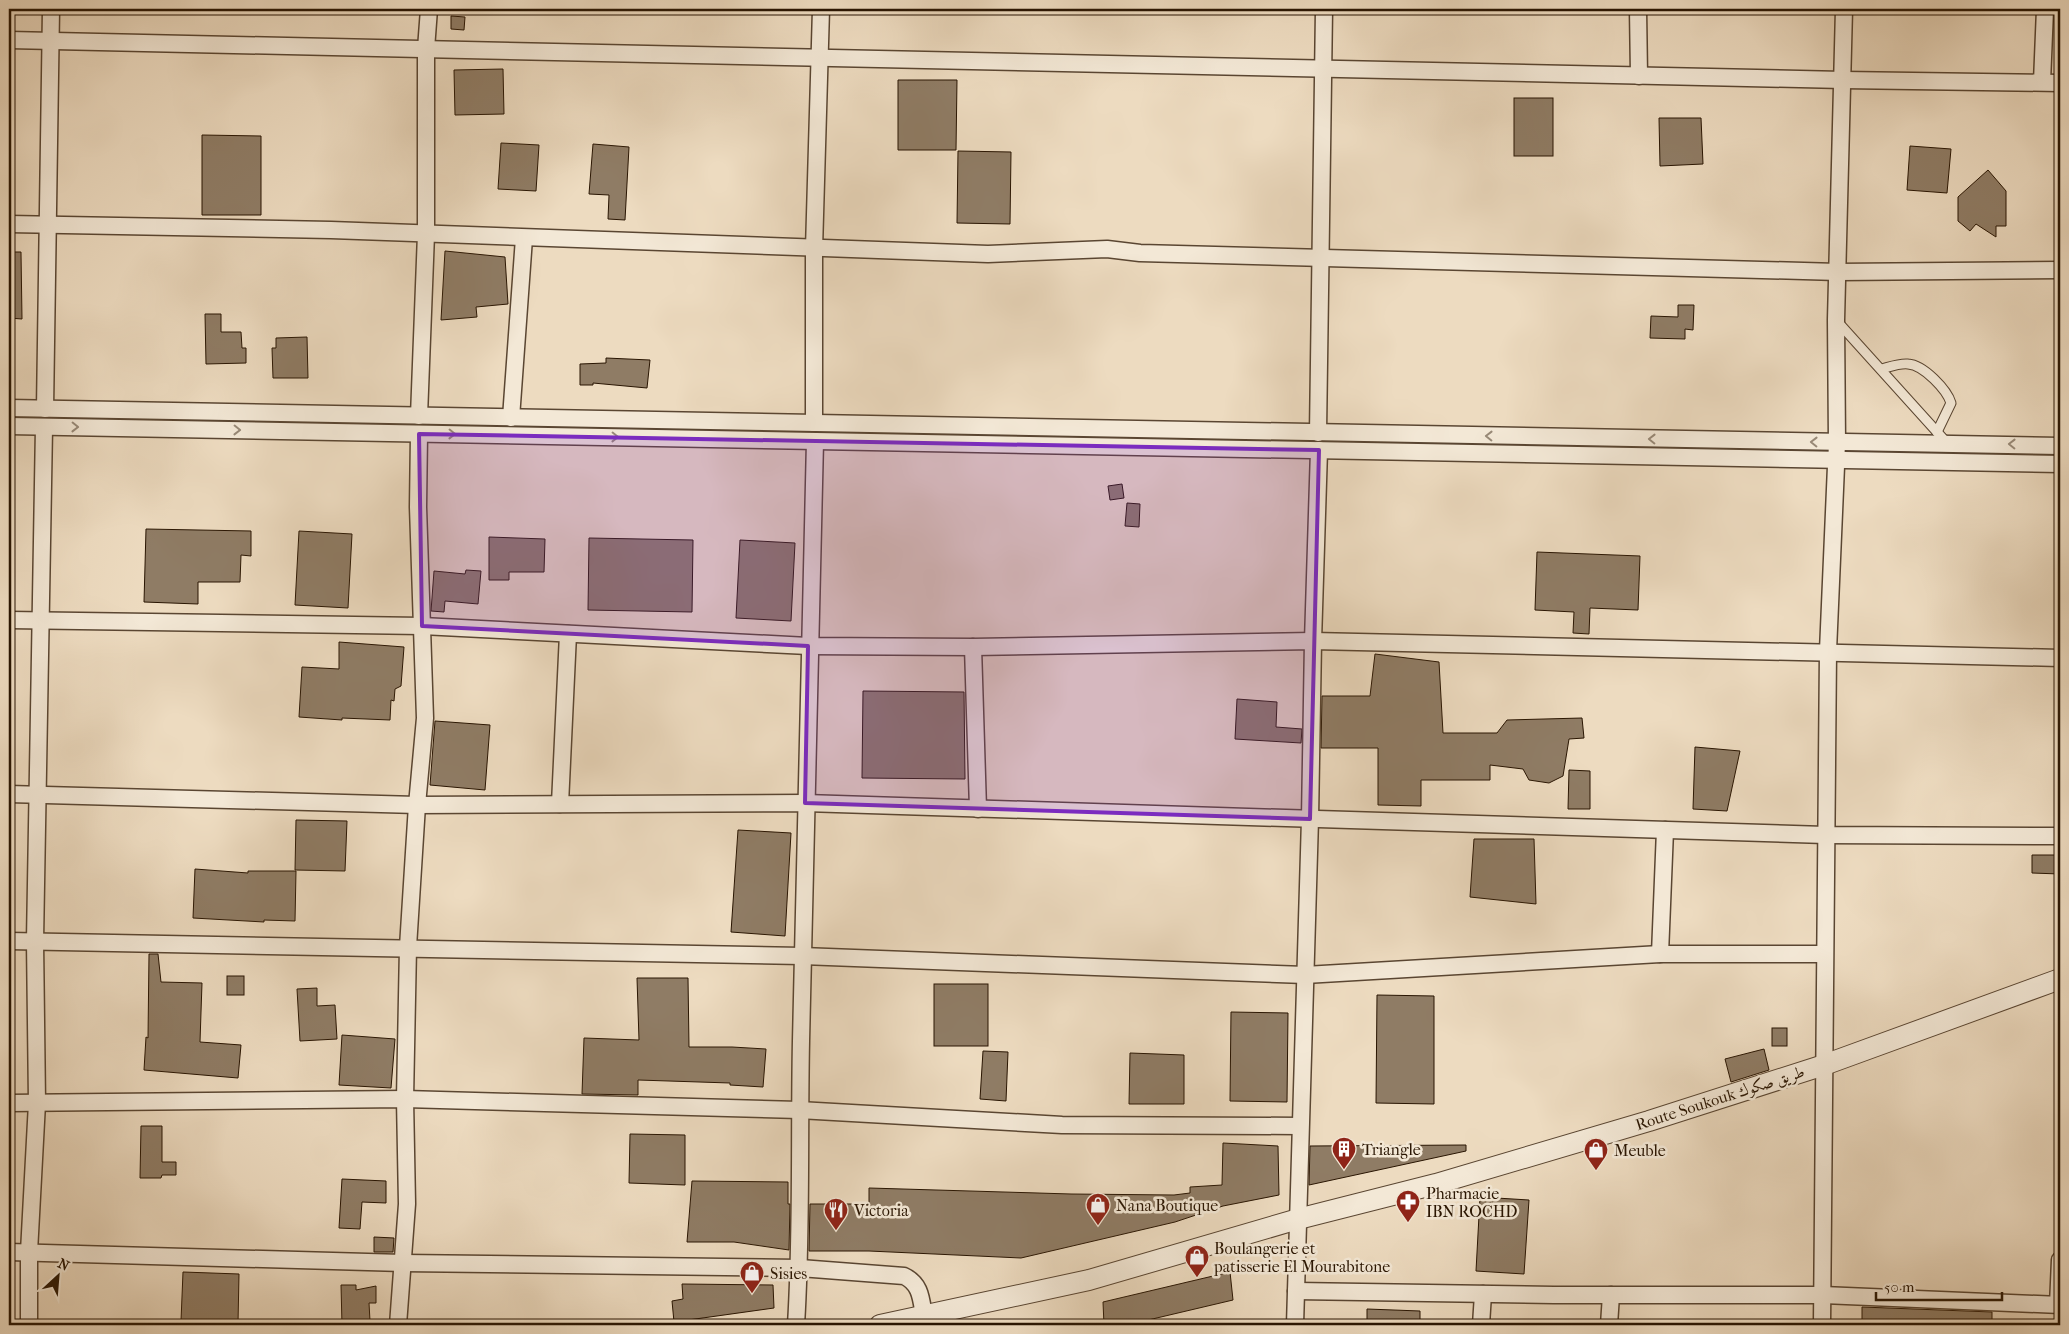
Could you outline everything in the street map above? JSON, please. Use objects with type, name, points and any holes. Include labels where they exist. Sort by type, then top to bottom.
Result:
[{"type":"street","points":[[45,409],[51,9]]},
{"type":"street","points":[[419,416],[426,234],[426,49],[429,9]]},
{"type":"street","points":[[814,423],[814,248],[821,9]]},
{"type":"street","points":[[1318,433],[1324,9]]},
{"type":"street","points":[[1638,9],[1639,76]]},
{"type":"street","points":[[1822,1325],[1828,651],[1837,442],[1836,320],[1844,9]]},
{"type":"street","points":[[2042,82],[2045,9]]},
{"type":"street","points":[[9,40],[1639,76],[2060,83]]},
{"type":"street","points":[[9,224],[426,234],[988,254],[1107,249],[1140,253],[1838,272],[2060,270]]},
{"type":"street","points":[[511,418],[524,238]]},
{"type":"street","points":[[9,408],[1837,442],[1942,437],[2060,446]]},
{"type":"street","points":[[9,426],[2060,464]]},
{"type":"street","points":[[29,1325],[29,1252],[37,1103],[35,941],[44,427]]},
{"type":"street","points":[[398,1325],[407,1204],[405,1099],[408,947],[417,805],[425,718],[418,507],[419,434]]},
{"type":"street","points":[[796,1325],[800,1268],[802,956],[808,646],[815,441]]},
{"type":"street","points":[[1295,1325],[1310,819],[1312,641],[1320,450]]},
{"type":"street","points":[[9,620],[422,626],[808,646],[973,647],[1312,641],[1828,651],[2060,658]]},
{"type":"street","points":[[560,804],[568,634]]},
{"type":"street","points":[[973,647],[978,809]]},
{"type":"street","points":[[9,794],[417,805],[805,804],[1825,835],[2060,836]]},
{"type":"street","points":[[1660,954],[1665,830]]},
{"type":"street","points":[[9,941],[408,947],[616,954],[802,956],[1305,975],[1660,954],[1824,954]]},
{"type":"street","name":"Route Soukouk طريق صكوك","points":[[880,1325],[1089,1280],[1298,1219],[1436,1184],[1824,1065],[2060,979]]},
{"type":"street","points":[[9,1103],[405,1099],[800,1110],[1062,1125],[1300,1126]]},
{"type":"street","points":[[9,1252],[403,1262],[800,1268],[904,1276],[913,1280],[919,1289],[924,1316]]},
{"type":"street","points":[[1296,1291],[1483,1294],[1823,1295],[2059,1305],[2060,1260]]},
{"type":"street","points":[[1481,1325],[1483,1294]]},
{"type":"street","points":[[1609,1325],[1610,1294]]},
{"type":"lane","points":[[1836,320],[1942,437]]},
{"type":"lane","points":[[1880,369],[1906,364],[1916,365],[1924,370],[1948,394],[1951,404],[1942,437]]},
{"type":"highlighted area","points":[[419,434],[1319,450],[1310,819],[805,803],[808,646],[422,626]]},
{"type":"building","points":[[451,16],[465,17],[464,30],[451,29]]},
{"type":"building","points":[[503,69],[504,114],[455,115],[454,70]]},
{"type":"building","points":[[898,80],[957,80],[956,150],[898,150]]},
{"type":"building","points":[[1514,98],[1553,98],[1553,156],[1514,156]]},
{"type":"building","points":[[1659,118],[1701,118],[1703,164],[1660,166]]},
{"type":"building","points":[[202,135],[261,136],[261,215],[202,215]]},
{"type":"building","points":[[501,143],[539,145],[536,191],[498,189]]},
{"type":"building","points":[[593,144],[629,147],[625,220],[608,219],[609,195],[589,194]]},
{"type":"building","points":[[1910,146],[1951,149],[1947,193],[1907,190]]},
{"type":"building","points":[[958,151],[1011,152],[1010,224],[957,223]]},
{"type":"building","points":[[1988,170],[2006,191],[2006,226],[1996,226],[1996,237],[1976,224],[1970,231],[1958,221],[1958,197]]},
{"type":"building","points":[[445,251],[505,257],[508,304],[476,307],[477,317],[441,320]]},
{"type":"building","points":[[9,252],[21,252],[22,319],[9,318]]},
{"type":"building","points":[[1678,305],[1694,305],[1693,330],[1685,329],[1685,339],[1650,338],[1651,316],[1678,317]]},
{"type":"building","points":[[205,314],[221,314],[221,332],[241,332],[242,348],[246,348],[246,363],[206,364]]},
{"type":"building","points":[[307,337],[308,378],[273,378],[272,348],[276,348],[276,338]]},
{"type":"building","points":[[606,358],[650,360],[647,388],[593,383],[593,385],[580,385],[580,364],[606,363]]},
{"type":"building","points":[[1122,484],[1124,498],[1110,500],[1108,486]]},
{"type":"building","points":[[1127,503],[1140,504],[1139,527],[1125,526]]},
{"type":"building","points":[[146,529],[251,531],[251,556],[241,555],[240,582],[198,582],[198,604],[144,602]]},
{"type":"building","points":[[299,531],[352,534],[348,608],[295,605]]},
{"type":"building","points":[[489,537],[545,539],[544,572],[509,572],[509,580],[489,580]]},
{"type":"building","points":[[589,538],[693,540],[692,612],[588,610]]},
{"type":"building","points":[[740,540],[795,543],[791,621],[736,618]]},
{"type":"building","points":[[1537,552],[1640,556],[1638,610],[1590,608],[1589,634],[1573,633],[1574,612],[1535,610]]},
{"type":"building","points":[[466,570],[481,571],[478,604],[445,601],[444,612],[431,611],[434,571],[465,574]]},
{"type":"building","points":[[339,642],[404,647],[401,686],[395,689],[394,701],[391,700],[390,720],[342,718],[342,720],[299,717],[302,667],[339,669]]},
{"type":"building","points":[[1375,654],[1439,662],[1443,733],[1497,733],[1507,720],[1582,718],[1584,738],[1569,739],[1563,776],[1549,783],[1529,780],[1523,769],[1490,765],[1490,780],[1421,780],[1421,806],[1378,805],[1378,748],[1321,748],[1322,696],[1370,696]]},
{"type":"building","points":[[863,691],[964,692],[965,779],[862,778]]},
{"type":"building","points":[[1237,699],[1277,702],[1276,727],[1302,729],[1301,743],[1235,739]]},
{"type":"building","points":[[435,721],[490,725],[485,790],[430,785]]},
{"type":"building","points":[[1695,747],[1740,751],[1727,811],[1693,809]]},
{"type":"building","points":[[1569,770],[1590,771],[1590,809],[1568,809]]},
{"type":"building","points":[[296,820],[347,821],[345,871],[295,870]]},
{"type":"building","points":[[738,830],[791,833],[785,936],[731,932]]},
{"type":"building","points":[[1474,839],[1534,839],[1536,904],[1470,897]]},
{"type":"building","points":[[2032,855],[2060,855],[2060,874],[2032,873]]},
{"type":"building","points":[[195,869],[248,873],[248,871],[296,871],[295,921],[264,920],[264,922],[193,918]]},
{"type":"building","points":[[149,954],[158,954],[161,982],[202,983],[200,1042],[241,1045],[238,1078],[144,1070],[146,1037],[148,1038]]},
{"type":"building","points":[[227,976],[244,976],[244,995],[227,995]]},
{"type":"building","points":[[637,978],[688,978],[689,1047],[766,1049],[763,1087],[730,1085],[730,1083],[638,1080],[638,1095],[582,1094],[584,1038],[639,1040]]},
{"type":"building","points":[[934,984],[988,984],[988,1046],[934,1046]]},
{"type":"building","points":[[317,988],[317,1006],[335,1005],[337,1039],[300,1041],[297,989]]},
{"type":"building","points":[[1377,995],[1434,996],[1434,1104],[1376,1103]]},
{"type":"building","points":[[1231,1012],[1288,1013],[1287,1102],[1230,1101]]},
{"type":"building","points":[[1772,1028],[1787,1028],[1787,1046],[1772,1046]]},
{"type":"building","points":[[342,1035],[395,1039],[391,1088],[339,1085]]},
{"type":"building","points":[[1764,1049],[1769,1070],[1731,1082],[1725,1059]]},
{"type":"building","points":[[983,1051],[1008,1052],[1006,1101],[980,1099]]},
{"type":"building","points":[[1130,1053],[1184,1055],[1184,1104],[1129,1104]]},
{"type":"building","points":[[141,1126],[162,1126],[162,1162],[176,1162],[176,1175],[162,1175],[161,1178],[140,1178]]},
{"type":"building","points":[[630,1134],[685,1135],[685,1185],[629,1183]]},
{"type":"building","points":[[1223,1143],[1278,1146],[1279,1195],[1223,1206],[1175,1222],[1021,1258],[869,1251],[809,1251],[810,1204],[869,1204],[869,1188],[1071,1194],[1174,1195],[1190,1193],[1190,1187],[1222,1185]]},
{"type":"building","name":"Triangle","points":[[1466,1145],[1466,1151],[1309,1185],[1310,1146]]},
{"type":"building","points":[[342,1179],[386,1181],[386,1203],[362,1202],[360,1229],[339,1228]]},
{"type":"building","points":[[692,1181],[788,1182],[788,1204],[790,1204],[789,1250],[734,1242],[687,1242]]},
{"type":"building","points":[[1480,1197],[1529,1200],[1524,1274],[1476,1271]]},
{"type":"building","points":[[374,1237],[394,1238],[393,1252],[374,1252]]},
{"type":"building","points":[[183,1272],[239,1274],[238,1323],[181,1321]]},
{"type":"building","points":[[1230,1272],[1233,1300],[1127,1325],[1104,1325],[1103,1302]]},
{"type":"building","points":[[682,1284],[773,1285],[774,1308],[674,1322],[672,1301],[683,1299]]},
{"type":"building","points":[[341,1285],[356,1285],[356,1290],[376,1286],[376,1303],[369,1303],[370,1321],[367,1325],[342,1325]]},
{"type":"building","points":[[1862,1307],[1992,1312],[1992,1325],[1862,1325]]},
{"type":"building","points":[[1367,1309],[1420,1311],[1420,1325],[1367,1325]]},
{"type":"place","name":"Triangle","points":[[1344,1170]]},
{"type":"place","name":"Meuble","points":[[1596,1171]]},
{"type":"place","name":"Pharmacie IBN ROCHD","points":[[1408,1223]]},
{"type":"place","name":"Nana Boutique","points":[[1098,1226]]},
{"type":"place","name":"Victoria","points":[[836,1231]]},
{"type":"place","name":"Boulangerie et patisserie El Mourabitone","points":[[1197,1278]]},
{"type":"place","name":"Sisies","points":[[752,1294]]}]
